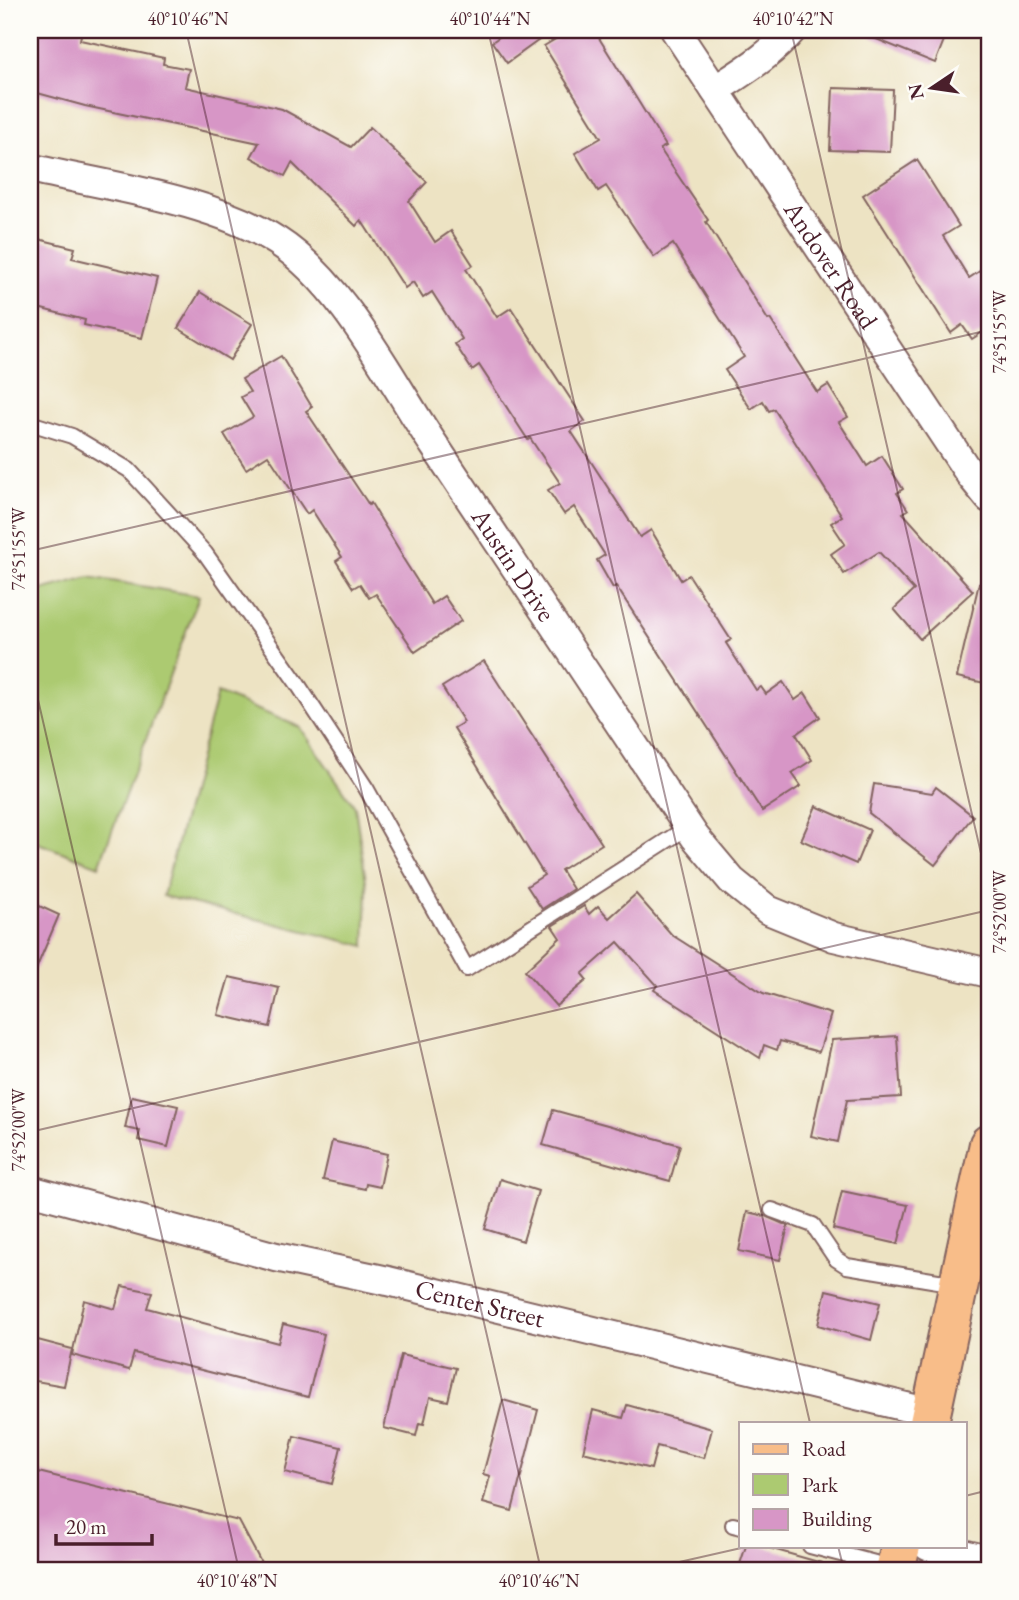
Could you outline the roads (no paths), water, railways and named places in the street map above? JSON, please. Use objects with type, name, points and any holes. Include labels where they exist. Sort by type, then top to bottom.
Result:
[{"type":"main road","points":[[930,1418],[989,1144]]},
{"type":"street","name":"Andover Road","points":[[675,30],[971,476],[989,498]]},
{"type":"street","points":[[715,90],[759,60],[782,42],[792,30]]},
{"type":"street","name":"Austin Drive","points":[[30,168],[198,207],[245,224],[278,241],[314,271],[354,320],[431,441],[688,827],[732,881],[768,910],[834,937],[989,973]]},
{"type":"street","name":"Center Street","points":[[30,1190],[276,1257],[388,1280],[930,1418]]},
{"type":"street","points":[[937,1548],[989,1560]]},
{"type":"lane","points":[[30,423],[72,436],[129,470],[205,552],[297,683],[366,788],[467,968],[688,827]]},
{"type":"lane","points":[[772,1210],[813,1225],[836,1259],[847,1266],[957,1284]]},
{"type":"lane","points":[[822,1548],[897,1561]]},
{"type":"lane","points":[[483,1570],[494,1570]]}]
